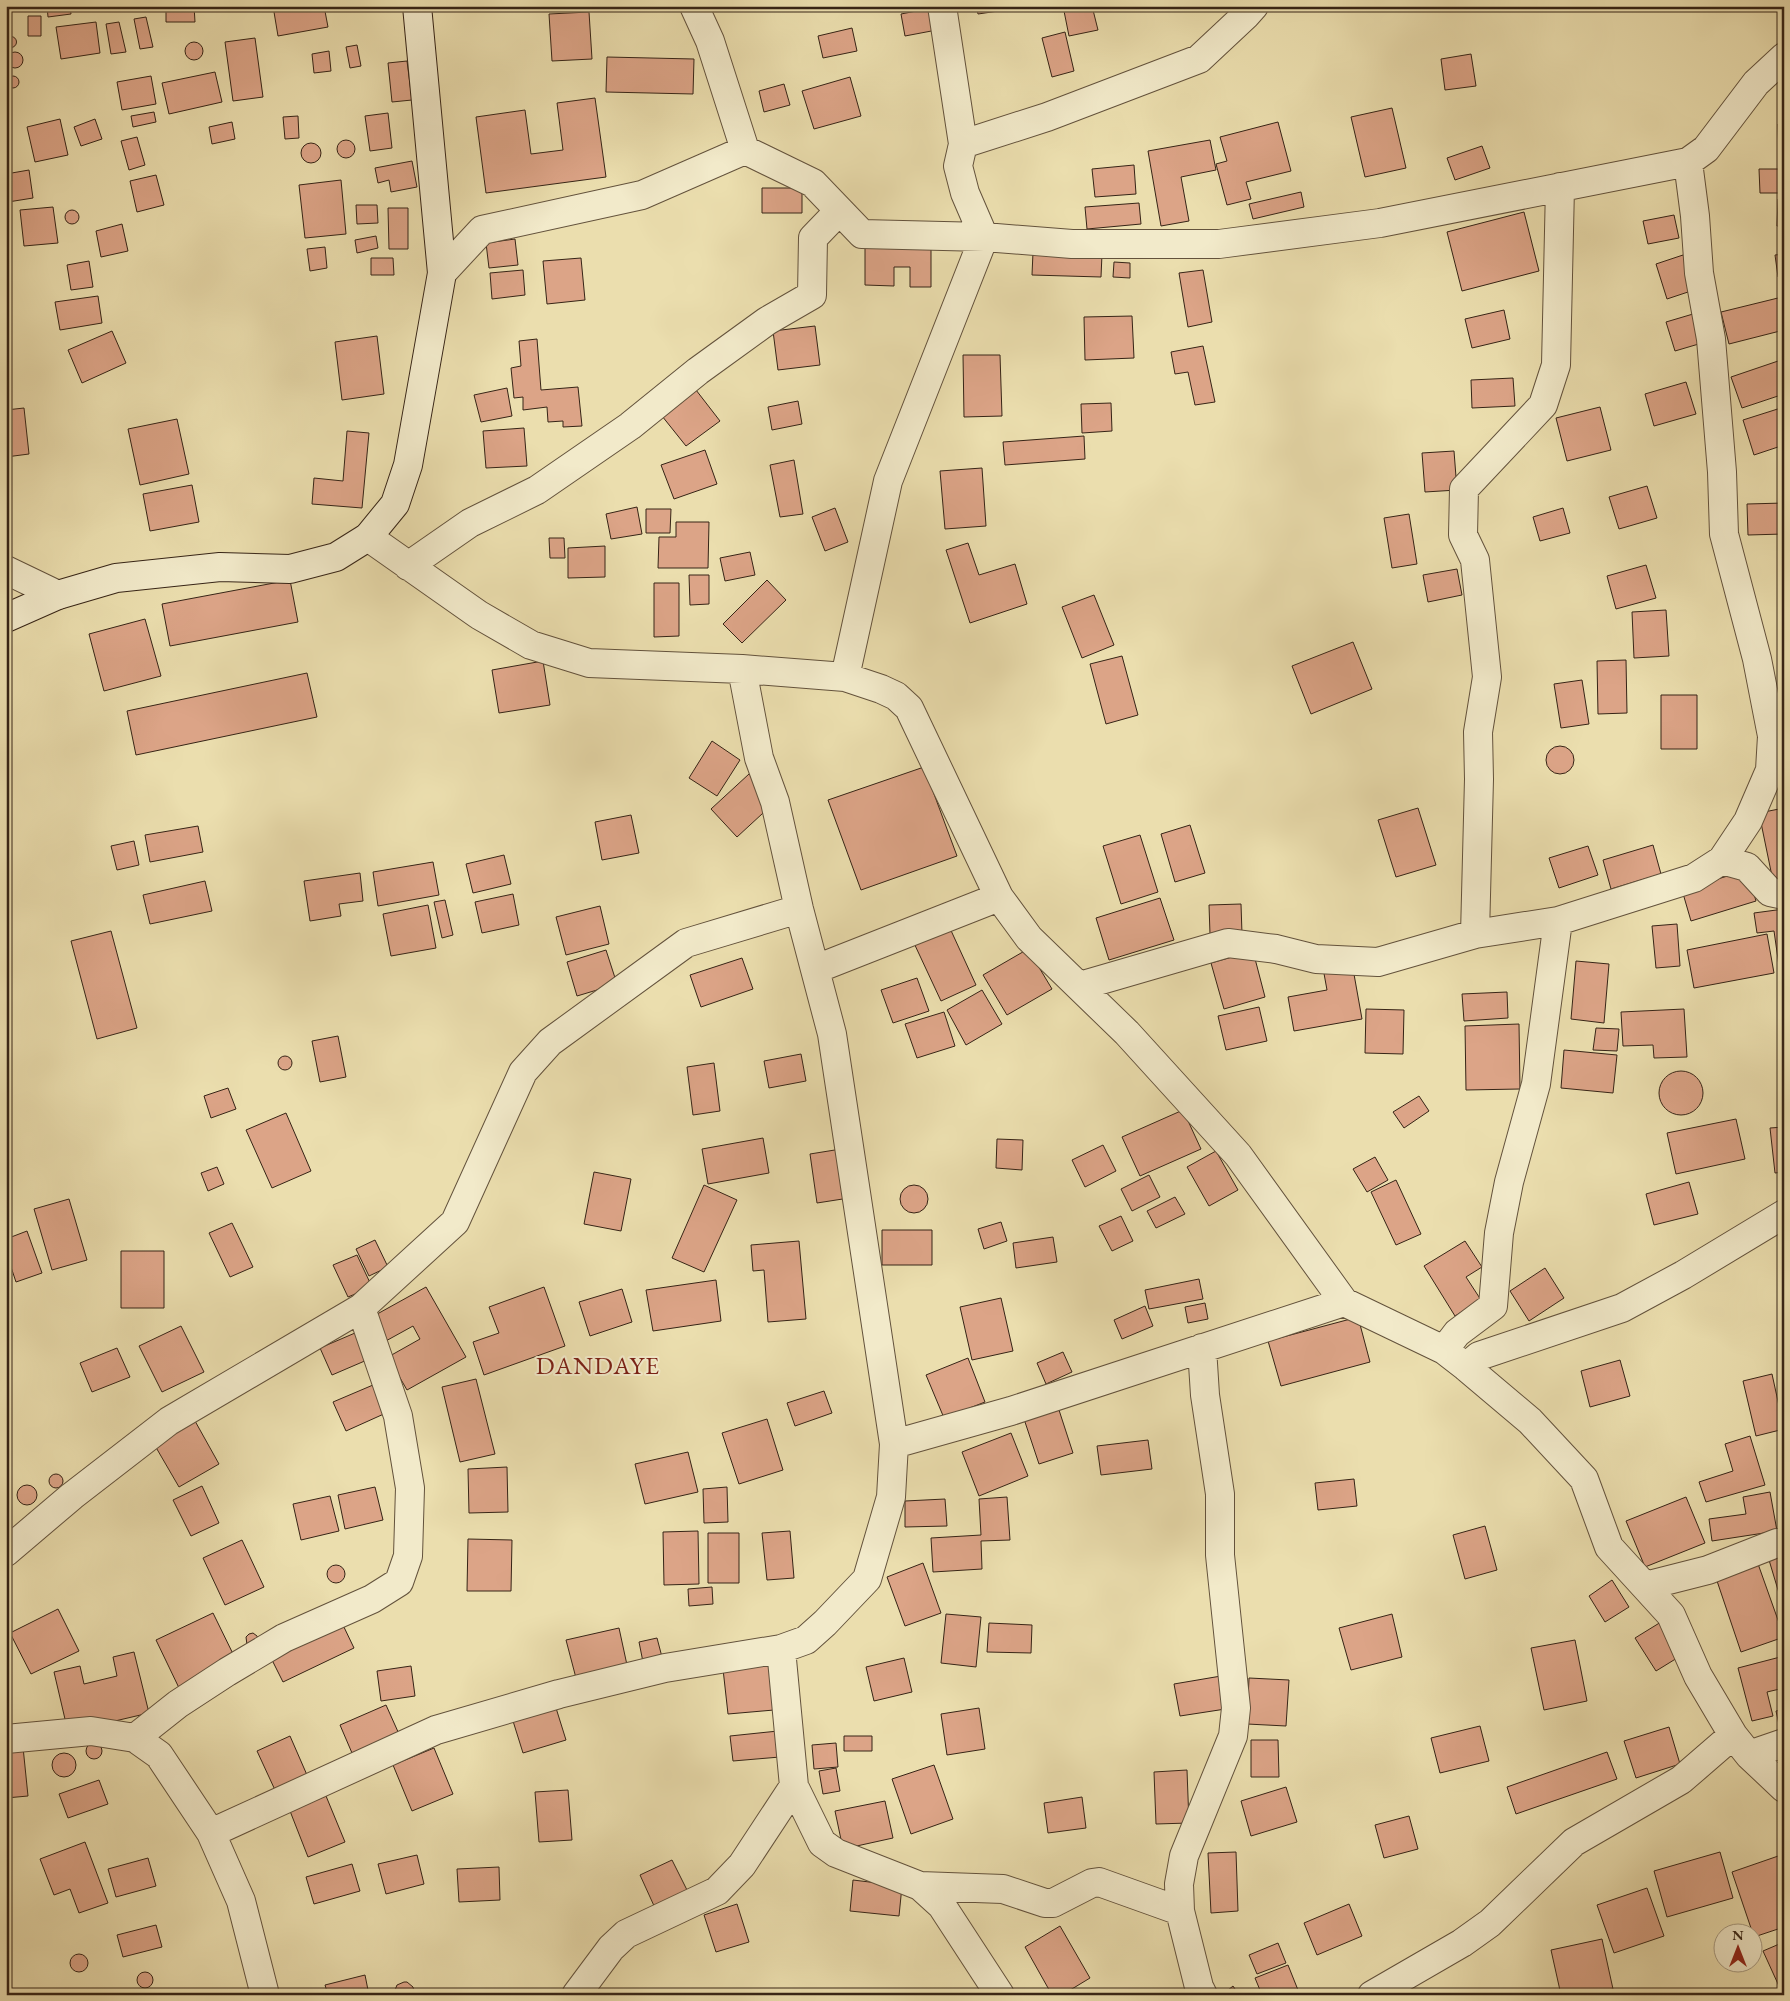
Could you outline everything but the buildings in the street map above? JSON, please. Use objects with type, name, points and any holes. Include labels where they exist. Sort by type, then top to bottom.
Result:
[{"type":"street","points":[[6,618],[58,596],[116,578],[220,567],[290,569],[336,557],[368,537],[395,504],[408,465],[442,273],[417,6]]},
{"type":"street","points":[[694,6],[710,41],[745,150],[813,183],[862,234],[984,237],[1072,244],[1219,244],[1380,223],[1688,162],[1706,150],[1756,83],[1784,57]]},
{"type":"street","points":[[845,677],[888,481],[984,237],[965,194],[958,166],[963,144],[942,6]]},
{"type":"street","points":[[963,144],[1047,117],[1200,59],[1246,16],[1254,6]]},
{"type":"street","points":[[442,273],[482,230],[642,195],[745,150]]},
{"type":"street","points":[[1080,986],[1228,943],[1276,949],[1316,959],[1378,962],[1475,934],[1558,921],[1694,878],[1722,860],[1748,821],[1770,770],[1772,736],[1758,659],[1724,534],[1722,472],[1711,339],[1699,273],[1695,216],[1688,162]]},
{"type":"street","points":[[1475,934],[1479,779],[1478,732],[1487,677],[1475,560],[1463,535],[1464,488],[1543,406],[1556,365],[1560,187]]},
{"type":"street","points":[[408,566],[470,523],[537,490],[630,426],[698,371],[767,320],[812,295],[813,238],[840,211]]},
{"type":"street","points":[[368,537],[479,615],[531,644],[588,663],[742,669],[845,677],[881,688],[896,696],[909,708],[999,897],[1029,938],[1127,1033],[1238,1155],[1344,1302],[1444,1350],[1530,1421],[1584,1479],[1610,1546],[1671,1615],[1698,1676],[1741,1745],[1784,1788]]},
{"type":"street","points":[[6,570],[58,596]]},
{"type":"street","points":[[211,1833],[436,1730],[559,1694],[665,1668],[782,1649],[806,1640],[867,1579],[891,1498],[894,1444],[832,1034],[799,909],[775,802],[759,758],[742,669]]},
{"type":"street","points":[[1722,860],[1747,866],[1770,892],[1784,895]]},
{"type":"street","points":[[816,969],[999,897]]},
{"type":"street","points":[[6,1552],[72,1496],[169,1421],[361,1308],[455,1222],[522,1072],[550,1042],[686,943],[799,909]]},
{"type":"street","points":[[1444,1350],[1457,1333],[1493,1306],[1498,1233],[1509,1182],[1536,1084],[1558,921]]},
{"type":"street","points":[[1466,1367],[1479,1356],[1622,1308],[1683,1275],[1784,1214]]},
{"type":"street","points":[[894,1444],[1011,1411],[1344,1302]]},
{"type":"street","points":[[135,1738],[178,1704],[284,1638],[372,1599],[399,1582],[408,1556],[410,1488],[398,1416],[361,1308]]},
{"type":"street","points":[[1202,1348],[1205,1395],[1220,1494],[1220,1555],[1236,1708],[1233,1736],[1184,1856],[1179,1884],[1180,1911],[1203,1995]]},
{"type":"street","points":[[1645,1586],[1708,1570],[1776,1543],[1784,1543]]},
{"type":"street","points":[[782,1649],[794,1786],[822,1843],[836,1854],[920,1886],[1003,1889],[1045,1902],[1053,1902],[1092,1883],[1099,1882],[1180,1911]]},
{"type":"street","points":[[6,1739],[91,1731],[135,1738],[159,1755],[211,1833],[241,1901],[264,1995]]},
{"type":"street","points":[[1372,1995],[1462,1943],[1483,1928],[1574,1842],[1741,1745],[1784,1743]]},
{"type":"street","points":[[576,1995],[611,1948],[626,1934],[717,1891],[742,1865],[794,1786]]},
{"type":"street","points":[[920,1886],[942,1906],[1000,1995]]},
{"type":"district","name":"DANDAYE","points":[[598,1365]]}]
